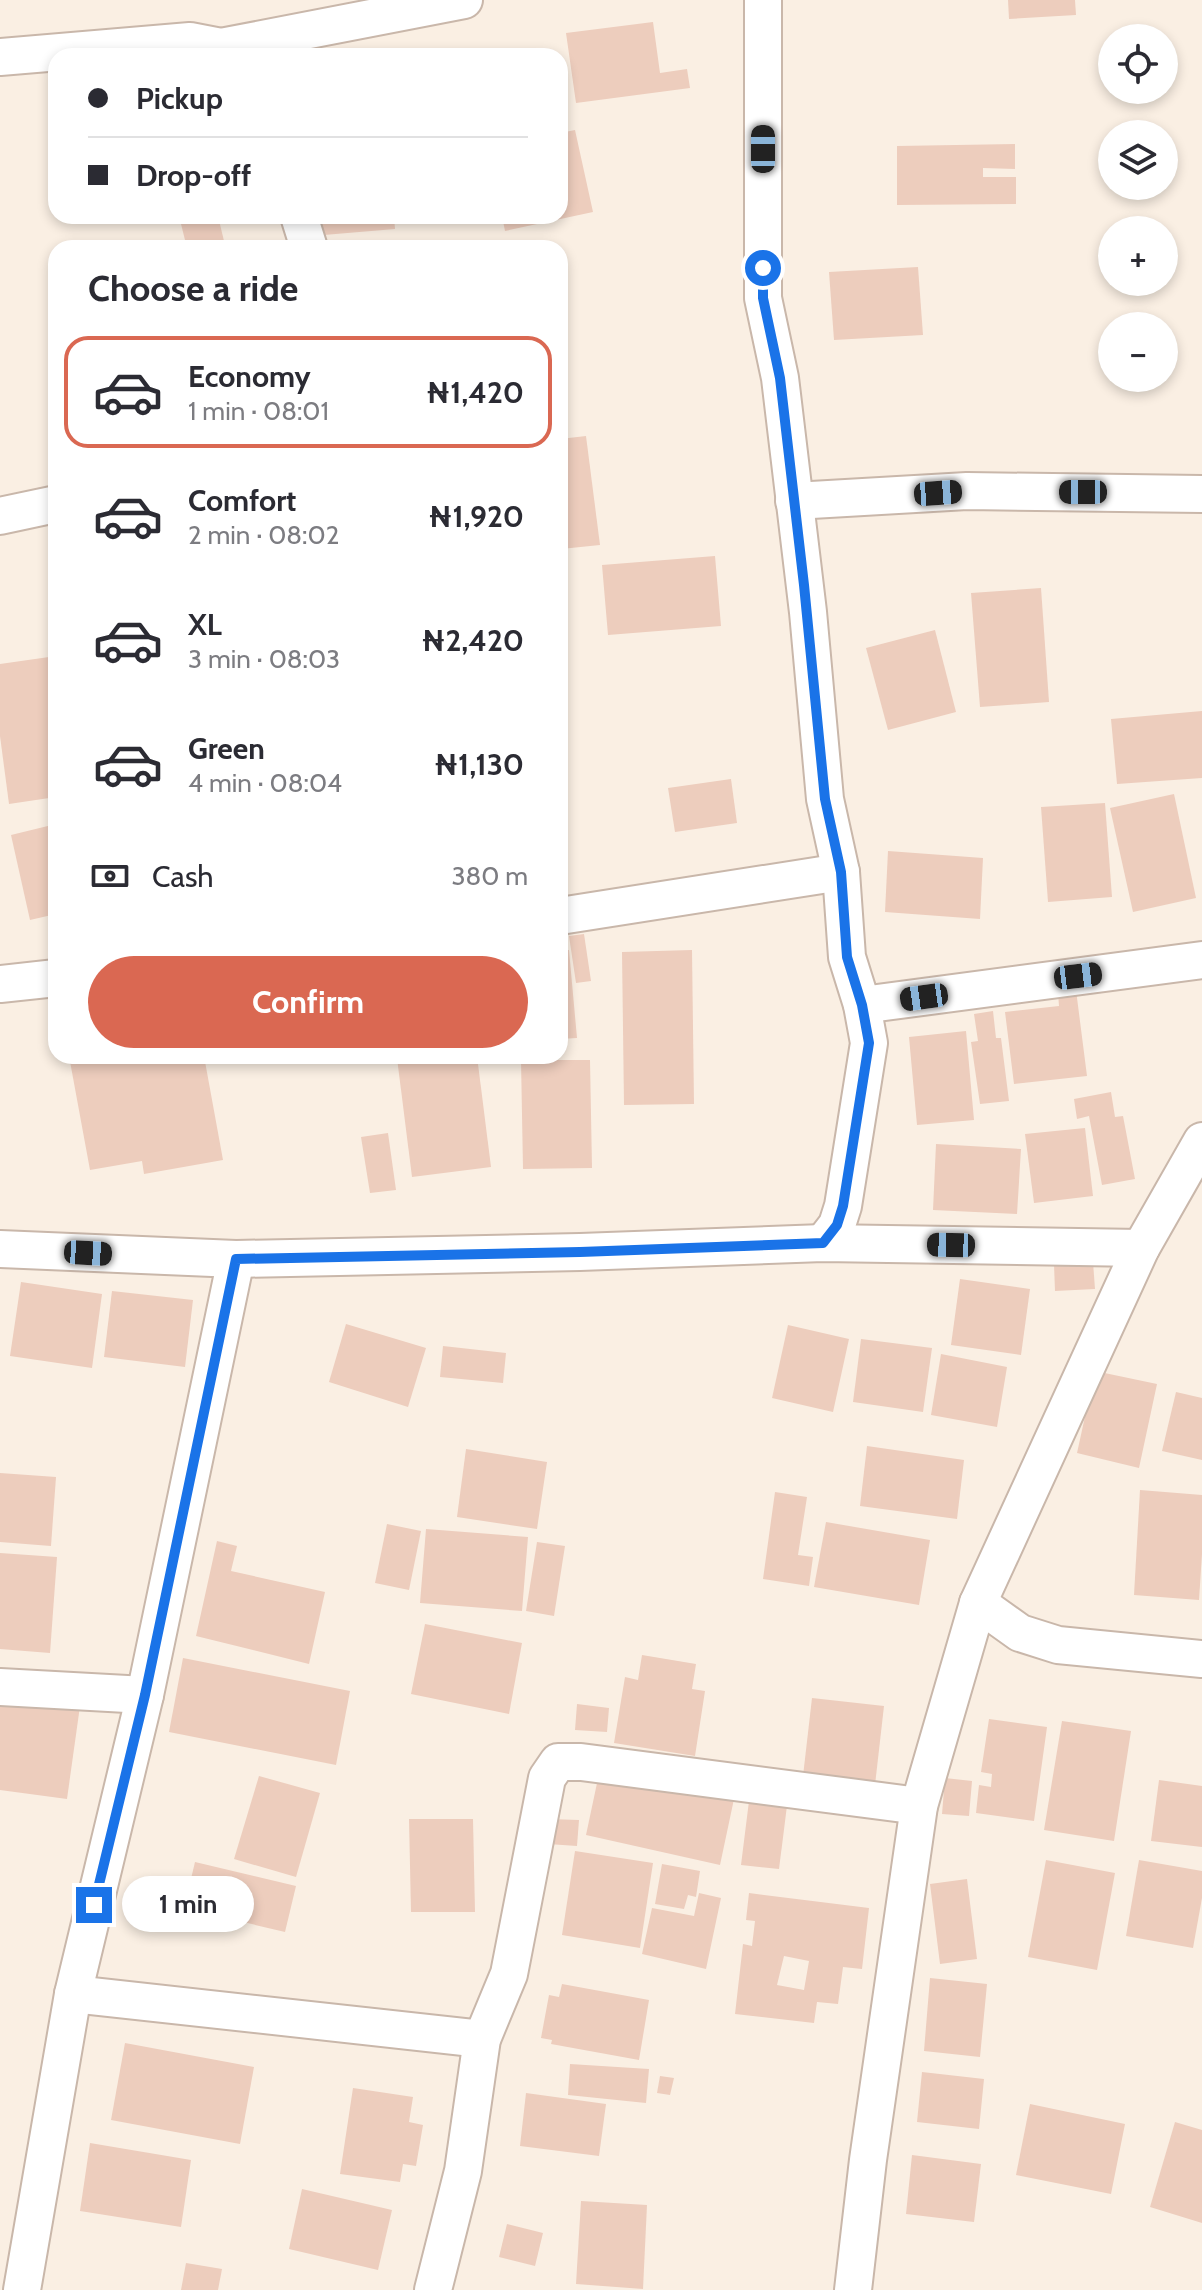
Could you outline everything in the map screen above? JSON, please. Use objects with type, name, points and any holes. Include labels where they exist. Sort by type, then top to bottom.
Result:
[{"type":"street","points":[[244,48],[464,0]]},
{"type":"street","points":[[763,0],[763,298],[780,378],[825,799],[841,872],[847,957],[862,1005],[869,1043],[843,1206],[837,1225],[823,1243]]},
{"type":"street","points":[[107,48],[190,41],[213,48]]},
{"type":"street","points":[[0,57],[48,53]]},
{"type":"street","points":[[794,501],[967,491],[1202,494]]},
{"type":"street","points":[[0,516],[48,506]]},
{"type":"street","points":[[568,915],[841,872]]},
{"type":"street","points":[[862,1005],[1202,960]]},
{"type":"street","points":[[0,984],[48,979]]},
{"type":"street","points":[[853,2290],[868,2160],[919,1806],[978,1603],[1141,1248],[1202,1141]]},
{"type":"street","points":[[0,1249],[236,1259],[595,1252],[823,1243],[1141,1248]]},
{"type":"street","points":[[22,2290],[73,1994],[145,1695],[236,1259]]},
{"type":"street","points":[[978,1603],[1020,1633],[1058,1645],[1202,1659]]},
{"type":"street","points":[[0,1687],[145,1695]]},
{"type":"street","points":[[433,2290],[463,2171],[482,2039],[509,1974],[547,1778],[558,1762],[581,1762],[919,1806]]},
{"type":"street","points":[[73,1994],[482,2039]]},
{"type":"building","points":[[1008,0],[1075,0],[1076,15],[1009,19]]},
{"type":"building","points":[[653,22],[660,73],[687,69],[690,88],[576,103],[566,33]]},
{"type":"building","points":[[575,130],[593,212],[568,217],[568,131]]},
{"type":"building","points":[[1015,144],[1015,169],[983,168],[983,177],[1016,177],[1016,204],[897,205],[897,146]]},
{"type":"building","points":[[181,224],[220,224],[224,240],[185,240]]},
{"type":"building","points":[[311,224],[395,224],[395,229],[312,236]]},
{"type":"building","points":[[504,224],[537,224],[505,231]]},
{"type":"building","points":[[918,267],[923,335],[834,340],[829,272]]},
{"type":"building","points":[[586,436],[600,545],[568,548],[568,438]]},
{"type":"building","points":[[715,556],[721,626],[608,635],[602,565]]},
{"type":"building","points":[[1041,588],[1049,702],[980,707],[971,593]]},
{"type":"building","points":[[935,630],[956,712],[888,730],[866,648]]},
{"type":"building","points":[[48,657],[48,798],[9,804],[0,736],[0,664]]},
{"type":"building","points":[[1202,711],[1202,778],[1117,784],[1111,719]]},
{"type":"building","points":[[731,779],[737,823],[675,832],[668,788]]},
{"type":"building","points":[[1174,794],[1196,898],[1133,912],[1110,808]]},
{"type":"building","points":[[1105,803],[1112,897],[1048,902],[1041,807]]},
{"type":"building","points":[[48,826],[48,916],[30,920],[11,835]]},
{"type":"building","points":[[888,851],[983,858],[980,919],[885,912]]},
{"type":"building","points":[[584,934],[591,981],[576,983],[569,936]]},
{"type":"building","points":[[568,950],[569,950],[577,1038],[568,1039]]},
{"type":"building","points":[[692,950],[694,1104],[624,1105],[622,952]]},
{"type":"building","points":[[1076,990],[1087,1076],[1014,1084],[1005,1012],[1059,1006],[1058,993]]},
{"type":"building","points":[[993,1011],[996,1038],[1001,1038],[1009,1101],[980,1104],[971,1042],[978,1041],[974,1014]]},
{"type":"building","points":[[966,1031],[974,1120],[917,1125],[909,1037]]},
{"type":"building","points":[[568,1060],[590,1060],[592,1168],[523,1169],[521,1064],[568,1064]]},
{"type":"building","points":[[70,1064],[205,1064],[223,1160],[144,1174],[142,1161],[90,1170]]},
{"type":"building","points":[[398,1064],[478,1064],[491,1167],[412,1177]]},
{"type":"building","points":[[1111,1092],[1115,1117],[1123,1116],[1135,1179],[1102,1185],[1089,1116],[1077,1119],[1074,1099]]},
{"type":"building","points":[[1085,1128],[1093,1196],[1034,1203],[1025,1134]]},
{"type":"building","points":[[388,1133],[396,1190],[370,1193],[361,1137]]},
{"type":"building","points":[[936,1144],[1021,1149],[1017,1214],[933,1210]]},
{"type":"building","points":[[1093,1262],[1095,1289],[1055,1291],[1054,1264]]},
{"type":"building","points":[[960,1279],[1030,1289],[1021,1355],[951,1345]]},
{"type":"building","points":[[21,1282],[102,1294],[92,1368],[10,1356]]},
{"type":"building","points":[[112,1291],[193,1300],[185,1367],[104,1357]]},
{"type":"building","points":[[346,1324],[426,1348],[408,1407],[329,1382]]},
{"type":"building","points":[[788,1325],[849,1339],[833,1412],[772,1398]]},
{"type":"building","points":[[861,1339],[932,1348],[923,1412],[853,1402]]},
{"type":"building","points":[[443,1346],[506,1353],[503,1383],[440,1377]]},
{"type":"building","points":[[941,1354],[1007,1367],[997,1427],[931,1415]]},
{"type":"building","points":[[1095,1371],[1157,1384],[1139,1468],[1077,1453]]},
{"type":"building","points":[[1176,1392],[1202,1398],[1202,1460],[1162,1451]]},
{"type":"building","points":[[867,1446],[964,1460],[957,1519],[860,1506]]},
{"type":"building","points":[[466,1449],[547,1462],[537,1529],[457,1517]]},
{"type":"building","points":[[0,1473],[56,1477],[51,1546],[0,1542]]},
{"type":"building","points":[[1140,1490],[1202,1495],[1199,1600],[1134,1595]]},
{"type":"building","points":[[775,1492],[807,1497],[798,1555],[813,1557],[809,1586],[763,1579]]},
{"type":"building","points":[[826,1522],[930,1540],[919,1605],[814,1587]]},
{"type":"building","points":[[387,1524],[421,1531],[409,1590],[375,1583]]},
{"type":"building","points":[[426,1529],[528,1537],[522,1611],[420,1603]]},
{"type":"building","points":[[217,1541],[237,1546],[231,1571],[325,1592],[309,1664],[196,1636]]},
{"type":"building","points":[[537,1542],[565,1546],[554,1616],[526,1611]]},
{"type":"building","points":[[0,1553],[57,1557],[50,1653],[0,1649]]},
{"type":"building","points":[[425,1624],[522,1643],[509,1714],[411,1694]]},
{"type":"building","points":[[642,1655],[696,1664],[692,1689],[705,1691],[695,1756],[614,1743],[625,1677],[638,1680]]},
{"type":"building","points":[[183,1658],[350,1691],[336,1765],[169,1732]]},
{"type":"building","points":[[0,1695],[80,1706],[67,1799],[0,1790]]},
{"type":"building","points":[[812,1698],[884,1706],[875,1785],[803,1776]]},
{"type":"building","points":[[577,1704],[609,1708],[607,1732],[575,1730]]},
{"type":"building","points":[[989,1719],[1047,1727],[1034,1821],[976,1813],[979,1785],[991,1787],[992,1774],[981,1772]]},
{"type":"building","points":[[1062,1721],[1131,1731],[1114,1841],[1044,1830]]},
{"type":"building","points":[[600,1769],[734,1799],[720,1865],[586,1835]]},
{"type":"building","points":[[259,1776],[320,1793],[296,1877],[234,1859]]},
{"type":"building","points":[[945,1778],[972,1781],[969,1816],[942,1814]]},
{"type":"building","points":[[1159,1780],[1202,1786],[1202,1847],[1151,1841]]},
{"type":"building","points":[[751,1785],[789,1790],[779,1869],[741,1865]]},
{"type":"building","points":[[409,1819],[473,1819],[475,1912],[411,1912]]},
{"type":"building","points":[[549,1819],[579,1820],[577,1846],[548,1844]]},
{"type":"building","points":[[575,1851],[653,1863],[640,1948],[562,1935]]},
{"type":"building","points":[[1046,1860],[1115,1873],[1097,1970],[1028,1957]]},
{"type":"building","points":[[1139,1860],[1202,1871],[1202,1898],[1193,1948],[1126,1936]]},
{"type":"building","points":[[195,1862],[296,1886],[285,1932],[184,1908]]},
{"type":"building","points":[[662,1864],[700,1871],[696,1897],[688,1895],[684,1909],[655,1904]]},
{"type":"building","points":[[967,1879],[977,1959],[940,1964],[930,1884]]},
{"type":"building","points":[[699,1893],[721,1898],[706,1969],[642,1954],[652,1908],[694,1916]]},
{"type":"building","points":[[749,1893],[869,1908],[862,1969],[843,1967],[838,2004],[817,2002],[814,2023],[735,2014],[743,1944],[752,1946],[755,1921],[746,1920]],"holes":[[[784,1956],[809,1961],[804,1990],[777,1985]]]},
{"type":"building","points":[[930,1978],[987,1984],[980,2057],[924,2051]]},
{"type":"building","points":[[562,1984],[649,2000],[639,2060],[551,2044],[552,2040],[541,2038],[549,1995],[559,1997]]},
{"type":"building","points":[[125,2043],[254,2067],[240,2144],[111,2120]]},
{"type":"building","points":[[570,2064],[649,2069],[646,2103],[568,2095]]},
{"type":"building","points":[[922,2072],[984,2079],[979,2129],[917,2122]]},
{"type":"building","points":[[660,2076],[674,2078],[670,2095],[657,2093]]},
{"type":"building","points":[[353,2088],[413,2097],[409,2122],[423,2125],[416,2166],[403,2164],[400,2182],[340,2174]]},
{"type":"building","points":[[526,2093],[606,2104],[599,2156],[520,2146]]},
{"type":"building","points":[[1030,2104],[1125,2124],[1111,2194],[1016,2175]]},
{"type":"building","points":[[1175,2122],[1202,2130],[1202,2223],[1150,2207]]},
{"type":"building","points":[[90,2143],[191,2160],[181,2227],[80,2211]]},
{"type":"building","points":[[912,2155],[981,2164],[974,2222],[906,2214]]},
{"type":"building","points":[[302,2189],[392,2210],[378,2270],[289,2249]]},
{"type":"building","points":[[581,2201],[647,2205],[643,2289],[576,2284]]},
{"type":"building","points":[[507,2224],[543,2233],[535,2266],[499,2257]]},
{"type":"building","points":[[186,2263],[222,2269],[218,2290],[181,2290]]},
{"type":"route","points":[[94,1905],[145,1695],[236,1259],[823,1243],[837,1225],[843,1206],[869,1043],[862,1005],[847,957],[841,872],[825,799],[780,378],[763,298],[763,268]]}]
